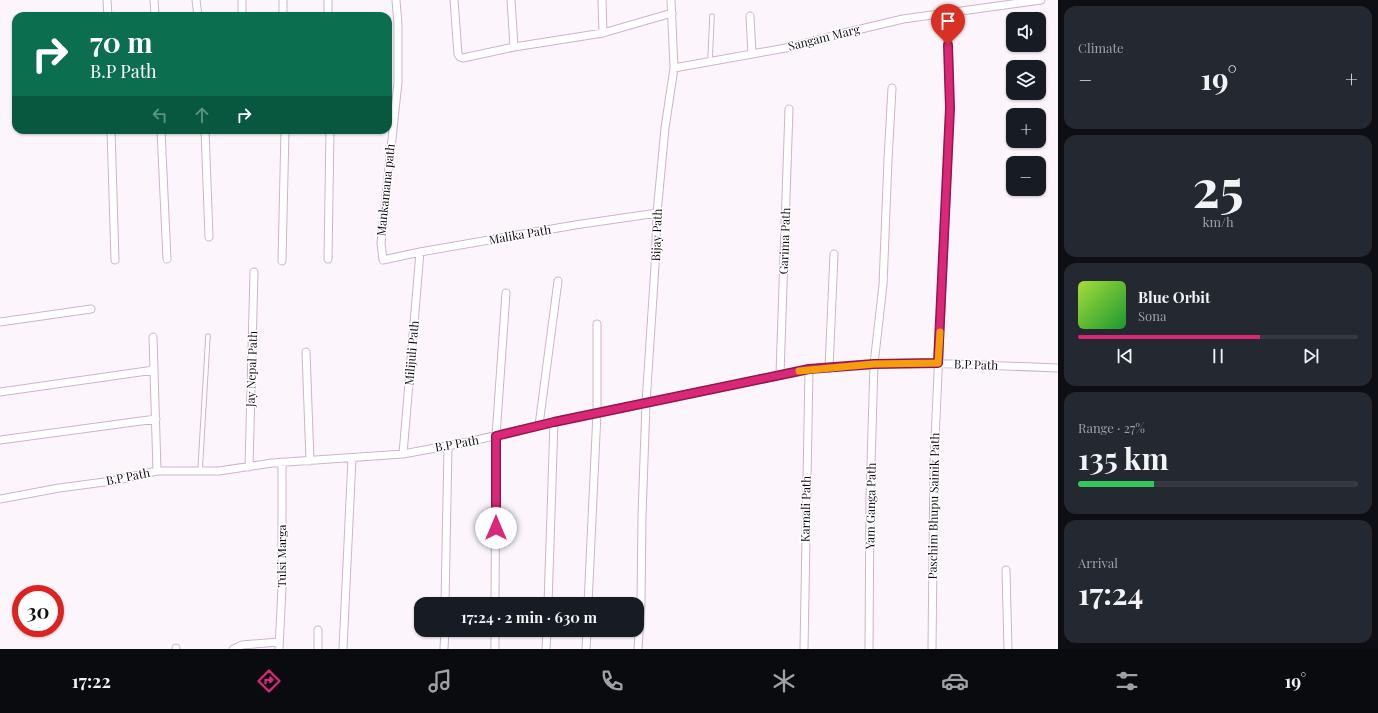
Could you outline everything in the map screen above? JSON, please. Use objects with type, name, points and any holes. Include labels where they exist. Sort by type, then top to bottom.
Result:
[{"type":"street","points":[[107,0],[108,12]]},
{"type":"street","points":[[154,0],[155,12]]},
{"type":"street","points":[[196,0],[198,12]]},
{"type":"street","points":[[242,0],[242,12]]},
{"type":"street","points":[[283,0],[283,12]]},
{"type":"street","points":[[328,0],[328,12]]},
{"type":"street","name":"Mankamana path","points":[[383,260],[381,243],[398,82],[398,25],[396,0]]},
{"type":"street","points":[[454,0],[458,54],[463,58],[514,47],[603,33],[672,13]]},
{"type":"street","points":[[511,0],[514,47]]},
{"type":"street","points":[[602,0],[603,33]]},
{"type":"street","points":[[671,0],[674,68]]},
{"type":"street","name":"Sangam Marg","points":[[674,68],[791,47],[903,19],[1041,0]]},
{"type":"street","name":"Paschim Bhupu Sainik Path","points":[[932,649],[934,462],[950,108],[946,14]]},
{"type":"street","points":[[750,16],[752,54]]},
{"type":"street","name":"Bijay Path","points":[[638,649],[641,603],[646,403],[655,274],[657,213],[664,128],[674,68]]},
{"type":"street","name":"Yam Ganga Path","points":[[869,649],[870,497],[874,364],[883,285],[892,88]]},
{"type":"street","name":"Garima Path","points":[[780,374],[789,109]]},
{"type":"street","points":[[111,134],[115,260]]},
{"type":"street","points":[[161,134],[167,259]]},
{"type":"street","points":[[205,134],[209,237]]},
{"type":"street","points":[[282,261],[285,134]]},
{"type":"street","points":[[328,259],[330,134]]},
{"type":"street","name":"Malika Path","points":[[383,260],[420,252],[657,213]]},
{"type":"street","name":"Milijuli Path","points":[[403,454],[420,252]]},
{"type":"street","points":[[829,368],[834,254]]},
{"type":"street","name":"Jay Nepal Path","points":[[249,467],[254,272]]},
{"type":"street","points":[[539,426],[558,281]]},
{"type":"street","points":[[495,597],[496,436],[506,293]]},
{"type":"street","points":[[0,322],[91,309]]},
{"type":"street","points":[[588,597],[597,413],[597,324]]},
{"type":"street","points":[[153,337],[157,471]]},
{"type":"street","points":[[306,352],[310,461]]},
{"type":"street","name":"B.P Path","points":[[0,499],[59,488],[112,481],[157,471],[219,471],[282,462],[403,454],[496,436],[554,422],[809,369],[874,364],[938,363],[1058,368]]},
{"type":"street","name":"Karnali Path","points":[[804,649],[809,369]]},
{"type":"street","points":[[0,392],[154,370]]},
{"type":"street","points":[[0,440],[156,419]]},
{"type":"street","points":[[548,597],[554,422]]},
{"type":"street","points":[[445,597],[448,446]]},
{"type":"street","points":[[344,649],[352,458]]},
{"type":"street","name":"Tulsi Marga","points":[[279,645],[282,587],[282,462]]},
{"type":"street","points":[[1006,570],[1008,649]]},
{"type":"street","points":[[318,630],[318,649]]},
{"type":"street","points":[[444,649],[445,637]]},
{"type":"street","points":[[495,637],[495,649]]},
{"type":"street","points":[[546,649],[547,637]]},
{"type":"street","points":[[586,649],[587,637]]},
{"type":"street","points":[[233,649],[242,645],[279,645]]},
{"type":"lane","points":[[710,62],[712,16]]},
{"type":"lane","points":[[200,471],[208,336]]},
{"type":"slow traffic","points":[[799,371],[874,364],[938,363],[940,332]]},
{"type":"route","points":[[496,528],[496,436],[554,422],[809,369],[874,364],[938,363],[950,108],[948,45]]}]
